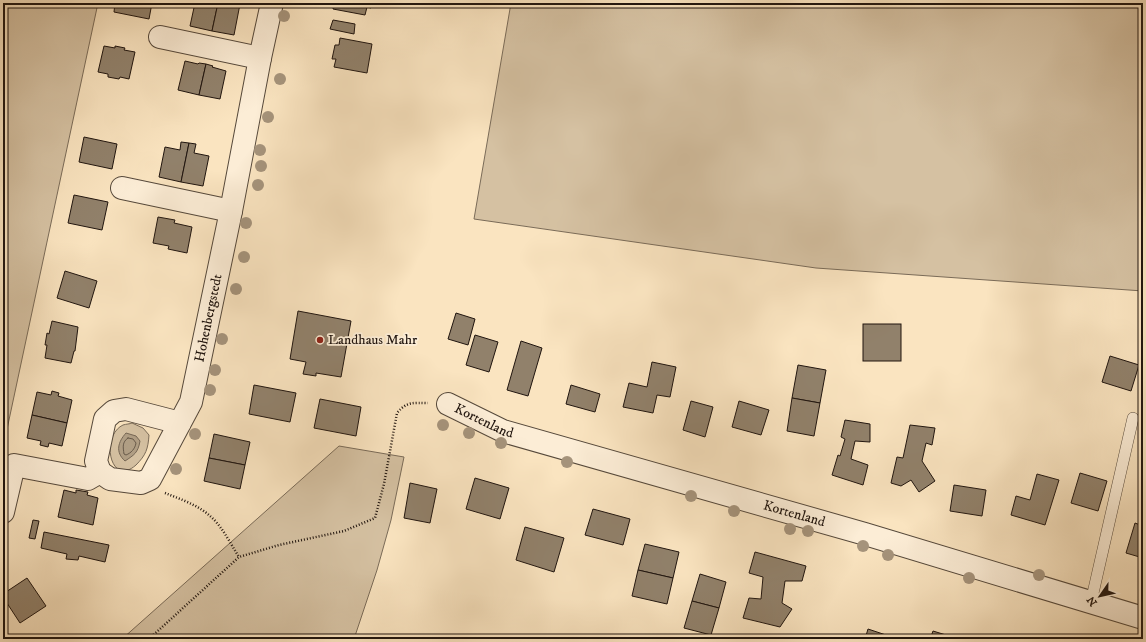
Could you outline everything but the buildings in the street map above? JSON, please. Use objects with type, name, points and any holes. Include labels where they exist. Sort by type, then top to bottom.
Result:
[{"type":"street","name":"Hohenbergstedt","points":[[150,479],[191,402],[231,211],[272,3]]},
{"type":"street","points":[[160,37],[260,58]]},
{"type":"street","points":[[122,188],[231,211]]},
{"type":"street","name":"Kortenland","points":[[448,404],[503,431],[865,534],[1143,618]]},
{"type":"street","points":[[150,479],[141,483],[110,479],[100,472],[96,461],[105,419],[114,411],[126,409],[180,423]]},
{"type":"street","points":[[3,512],[14,465],[88,479],[100,472]]},
{"type":"lane","points":[[1091,602],[1133,418]]},
{"type":"path","points":[[149,639],[239,557],[279,545],[344,532],[375,518],[384,484],[397,413],[403,405],[412,403],[448,404]]},
{"type":"path","points":[[150,479],[159,490],[195,507],[210,516],[220,527],[239,557]]},
{"type":"shaded area","points":[[3,3],[98,3],[3,448]]},
{"type":"shaded area","points":[[511,3],[1143,3],[1143,291],[816,268],[474,219]]},
{"type":"shaded area","points":[[132,423],[143,428],[149,435],[147,448],[144,455],[136,465],[127,470],[120,470],[114,465],[111,458],[110,449],[112,439],[116,431],[123,425]]},
{"type":"shaded area","points":[[339,446],[404,457],[391,520],[377,570],[354,639],[122,639]]},
{"type":"water","points":[[126,433],[136,436],[140,441],[135,453],[125,461],[120,454],[119,447],[121,440]]},
{"type":"place","name":"Landhaus Mahr","points":[[320,340]]}]
